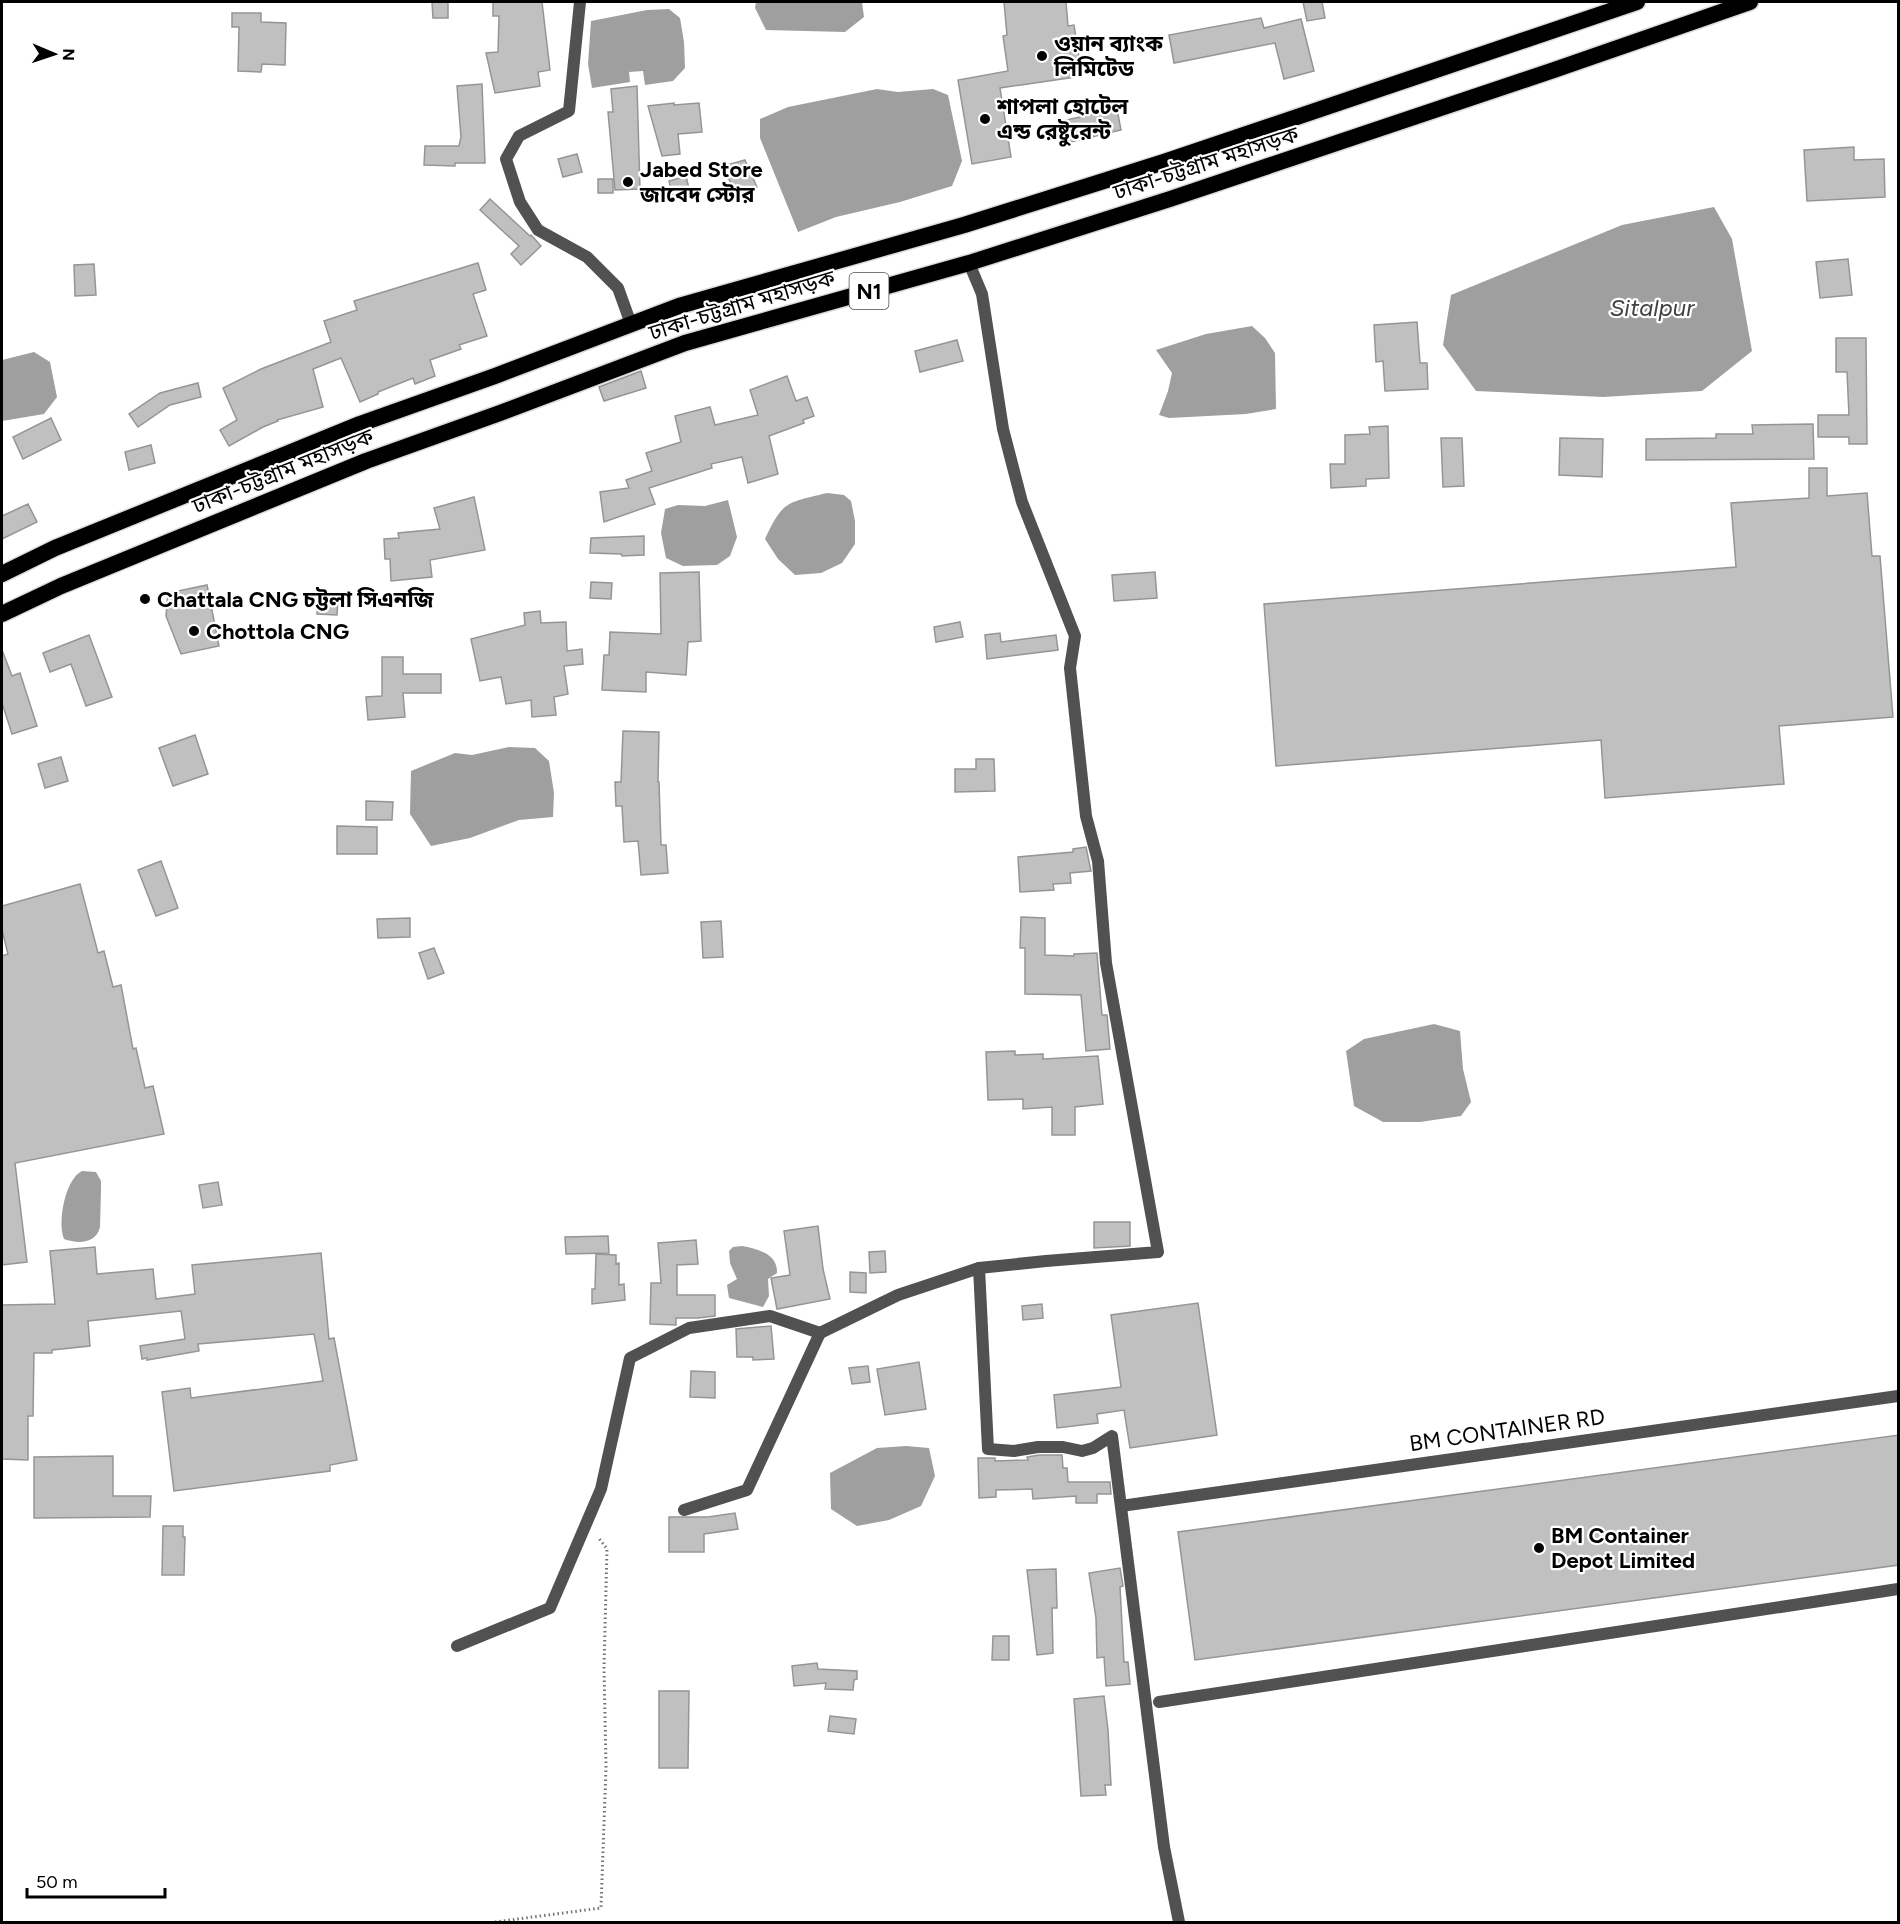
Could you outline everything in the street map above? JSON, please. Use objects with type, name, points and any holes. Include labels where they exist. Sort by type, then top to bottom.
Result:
[{"type":"highway","name":"ঢাকা-চট্টগ্রাম মহাসড়ক","points":[[2,574],[55,548],[360,423],[495,376],[679,306],[964,225],[1164,162],[1637,2]]},
{"type":"highway","name":"ঢাকা-চট্টগ্রাম মহাসড়ক","points":[[2,614],[61,586],[366,461],[685,343],[969,263],[1170,200],[1750,2]]},
{"type":"street","points":[[580,2],[569,111],[519,136],[506,159],[520,202],[537,230],[587,257],[618,288],[630,324]]},
{"type":"street","points":[[684,1510],[747,1490],[820,1333],[898,1294],[979,1268],[1046,1260],[1158,1252],[1106,963],[1098,861],[1086,816],[1070,668],[1076,636],[1022,502],[1003,429],[982,294],[969,263]]},
{"type":"street","points":[[979,1268],[988,1449],[1014,1451],[1038,1447],[1063,1447],[1082,1451],[1093,1448],[1112,1436],[1164,1847],[1179,1923]]},
{"type":"street","points":[[457,1646],[550,1608],[601,1489],[630,1358],[689,1328],[770,1316],[820,1333]]},
{"type":"street","name":"BM CONTAINER RD","points":[[1121,1506],[1899,1396]]},
{"type":"street","points":[[1159,1702],[1899,1589]]},
{"type":"path","points":[[495,1923],[601,1908],[606,1767],[604,1667],[607,1549],[586,1523]]},
{"type":"water","points":[[756,2],[862,2],[864,17],[845,32],[766,30],[755,8]]},
{"type":"water","points":[[669,9],[680,18],[684,42],[685,68],[673,81],[645,85],[643,71],[629,72],[630,82],[592,88],[588,64],[591,21],[647,10]]},
{"type":"water","points":[[877,89],[898,92],[933,89],[948,95],[962,161],[952,186],[900,202],[836,217],[798,232],[760,138],[760,119],[788,107]]},
{"type":"water","name":"Sitalpur","points":[[1714,207],[1732,239],[1752,351],[1702,391],[1603,397],[1476,391],[1443,345],[1451,295],[1622,225]]},
{"type":"water","points":[[1252,326],[1265,338],[1275,353],[1276,409],[1246,414],[1169,418],[1159,415],[1172,373],[1156,350],[1206,334]]},
{"type":"water","points":[[34,352],[50,362],[57,397],[44,414],[2,421],[2,360]]},
{"type":"water","points":[[827,493],[844,495],[851,501],[855,521],[855,544],[842,563],[821,573],[795,575],[778,559],[765,539],[777,517],[788,505]]},
{"type":"water","points":[[728,500],[737,537],[730,556],[717,565],[683,566],[666,558],[661,533],[665,509],[678,505],[705,506]]},
{"type":"water","points":[[509,747],[535,748],[549,761],[554,793],[553,817],[519,820],[470,838],[431,846],[410,814],[411,771],[455,753],[472,755]]},
{"type":"water","points":[[1434,1024],[1460,1031],[1463,1069],[1471,1102],[1461,1116],[1420,1122],[1383,1122],[1354,1106],[1346,1051],[1364,1039]]},
{"type":"water","points":[[82,1171],[96,1172],[101,1181],[100,1227],[91,1240],[75,1242],[64,1239],[61,1223],[67,1192],[76,1176]]},
{"type":"water","points":[[742,1246],[766,1254],[774,1261],[777,1273],[768,1279],[769,1296],[763,1307],[729,1298],[727,1285],[737,1279],[730,1263],[729,1251],[733,1247]]},
{"type":"water","points":[[906,1446],[929,1448],[935,1476],[921,1506],[889,1520],[857,1526],[831,1509],[830,1473],[877,1448]]},
{"type":"building","points":[[432,2],[448,2],[448,18],[433,18]]},
{"type":"building","points":[[493,2],[542,2],[550,70],[538,72],[540,86],[495,93],[486,53],[498,52],[499,16],[493,16]]},
{"type":"building","points":[[1004,2],[1066,2],[1068,26],[1074,25],[1082,76],[1000,88],[1011,157],[972,164],[958,80],[1008,71],[1003,36],[1007,35]]},
{"type":"building","points":[[1303,2],[1322,2],[1325,18],[1307,21]]},
{"type":"building","points":[[232,13],[261,13],[261,22],[286,23],[285,65],[262,64],[261,72],[238,71],[239,27],[232,27]]},
{"type":"building","points":[[1261,18],[1264,28],[1301,19],[1314,71],[1284,79],[1275,43],[1174,63],[1169,35]]},
{"type":"building","points":[[482,84],[485,163],[455,163],[455,166],[424,165],[425,146],[459,146],[461,137],[457,86]]},
{"type":"building","points":[[637,86],[640,189],[615,190],[608,112],[613,112],[611,89]]},
{"type":"building","points":[[674,103],[674,105],[699,103],[702,132],[678,134],[680,154],[662,156],[648,106]]},
{"type":"building","points":[[1117,109],[1121,130],[1062,144],[1057,122]]},
{"type":"building","points":[[1854,147],[1854,160],[1884,159],[1885,197],[1807,201],[1804,150]]},
{"type":"building","points":[[577,154],[582,172],[563,177],[558,159]]},
{"type":"building","points":[[745,160],[757,187],[737,196],[725,171],[728,170],[727,165]]},
{"type":"building","points":[[686,176],[690,193],[673,198],[669,181]]},
{"type":"building","points":[[598,179],[613,179],[613,193],[598,193]]},
{"type":"building","points":[[490,199],[541,246],[521,265],[511,254],[519,246],[480,210]]},
{"type":"building","points":[[1848,259],[1852,295],[1820,298],[1816,262]]},
{"type":"building","points":[[478,263],[486,290],[473,294],[487,336],[459,345],[461,349],[430,360],[435,376],[415,384],[413,378],[360,402],[341,358],[313,369],[323,407],[277,420],[229,446],[220,430],[237,420],[223,388],[261,369],[331,342],[324,321],[357,310],[354,301]]},
{"type":"building","points":[[94,264],[96,295],[75,296],[74,265]]},
{"type":"building","points":[[1417,322],[1420,363],[1427,363],[1428,389],[1385,391],[1383,361],[1376,362],[1374,325]]},
{"type":"building","points":[[1836,338],[1866,338],[1867,444],[1849,444],[1849,437],[1818,437],[1818,415],[1849,415],[1847,372],[1836,372]]},
{"type":"building","points":[[957,340],[963,361],[920,372],[915,351]]},
{"type":"building","points":[[641,371],[646,388],[604,401],[599,387]]},
{"type":"building","points":[[787,376],[796,401],[807,397],[814,416],[803,420],[804,423],[769,436],[778,474],[748,483],[742,457],[711,464],[712,468],[649,488],[655,504],[604,522],[600,492],[629,488],[626,480],[652,471],[646,453],[681,442],[675,416],[710,407],[715,425],[758,415],[750,390]]},
{"type":"building","points":[[198,383],[201,397],[170,405],[138,427],[129,414],[160,393]]},
{"type":"building","points":[[51,418],[61,440],[23,459],[13,437]]},
{"type":"building","points":[[1813,424],[1814,459],[1646,460],[1646,439],[1716,438],[1716,434],[1753,434],[1752,425]]},
{"type":"building","points":[[1388,426],[1389,478],[1366,479],[1366,486],[1331,488],[1330,464],[1345,464],[1345,435],[1370,434],[1369,427]]},
{"type":"building","points":[[1441,438],[1462,438],[1464,486],[1443,487]]},
{"type":"building","points":[[1560,438],[1603,439],[1602,477],[1559,475]]},
{"type":"building","points":[[151,445],[155,463],[129,470],[125,452]]},
{"type":"building","points":[[1809,468],[1827,468],[1827,496],[1867,493],[1872,556],[1880,556],[1893,717],[1779,726],[1784,784],[1605,798],[1601,740],[1276,766],[1264,604],[1736,567],[1731,503],[1809,498]]},
{"type":"building","points":[[474,497],[485,550],[430,560],[432,577],[391,581],[390,559],[385,559],[384,539],[399,538],[398,533],[440,529],[434,508]]},
{"type":"building","points":[[28,504],[37,522],[2,539],[2,516]]},
{"type":"building","points":[[644,536],[644,555],[622,556],[621,554],[590,553],[591,538]]},
{"type":"building","points":[[699,572],[701,641],[688,642],[686,675],[646,672],[646,692],[602,690],[604,655],[609,655],[610,632],[661,634],[660,573]]},
{"type":"building","points":[[1155,572],[1157,598],[1114,601],[1112,575]]},
{"type":"building","points":[[591,582],[612,583],[611,599],[590,598]]},
{"type":"building","name":"Chottola CNG","points":[[207,585],[219,646],[181,654],[166,616],[168,593]]},
{"type":"building","points":[[318,599],[338,599],[337,615],[317,614]]},
{"type":"building","points":[[540,611],[541,623],[566,622],[567,651],[582,649],[583,664],[564,666],[568,694],[554,697],[556,715],[532,717],[531,700],[506,704],[501,677],[480,681],[471,639],[525,625],[524,613]]},
{"type":"building","points":[[960,622],[963,637],[936,642],[934,627]]},
{"type":"building","points":[[1000,633],[1001,642],[1056,635],[1058,650],[987,659],[985,635]]},
{"type":"building","points":[[89,635],[112,697],[86,706],[71,664],[50,672],[43,653]]},
{"type":"building","points":[[2,650],[12,676],[20,673],[37,726],[12,734],[2,703]]},
{"type":"building","points":[[382,657],[403,657],[403,674],[441,674],[441,693],[403,693],[405,717],[368,720],[366,697],[382,696]]},
{"type":"building","points":[[623,731],[659,732],[658,782],[661,845],[666,845],[668,873],[641,875],[638,841],[624,842],[622,806],[616,806],[615,782],[621,782]]},
{"type":"building","points":[[195,735],[208,774],[173,786],[159,748]]},
{"type":"building","points":[[61,757],[68,781],[45,788],[38,764]]},
{"type":"building","points":[[976,759],[994,759],[995,791],[955,792],[955,769],[976,769]]},
{"type":"building","points":[[366,801],[393,802],[392,820],[366,820]]},
{"type":"building","points":[[337,826],[377,827],[377,854],[337,854]]},
{"type":"building","points":[[1086,847],[1091,871],[1070,873],[1071,883],[1053,884],[1054,890],[1020,892],[1018,857],[1073,852],[1073,849]]},
{"type":"building","points":[[161,861],[178,908],[156,916],[138,870]]},
{"type":"building","points":[[80,884],[98,953],[104,951],[113,987],[121,985],[133,1049],[136,1048],[145,1088],[153,1086],[164,1134],[15,1163],[27,1262],[2,1265],[2,956],[8,954],[2,930],[2,906]]},
{"type":"building","points":[[1021,917],[1045,918],[1045,955],[1074,956],[1074,954],[1097,953],[1102,1015],[1107,1015],[1110,1049],[1086,1051],[1081,995],[1025,994],[1025,948],[1020,948]]},
{"type":"building","points":[[410,918],[410,937],[378,938],[377,919]]},
{"type":"building","points":[[721,921],[723,957],[703,958],[701,922]]},
{"type":"building","points":[[434,948],[444,973],[428,979],[419,953]]},
{"type":"building","points":[[1015,1051],[1015,1055],[1043,1054],[1043,1059],[1098,1056],[1103,1104],[1075,1107],[1075,1135],[1052,1135],[1052,1107],[1023,1109],[1023,1099],[988,1100],[986,1052]]},
{"type":"building","points":[[218,1182],[222,1205],[203,1208],[199,1185]]},
{"type":"building","points":[[1094,1222],[1130,1222],[1130,1246],[1094,1248]]},
{"type":"building","points":[[818,1226],[823,1269],[830,1299],[777,1309],[771,1278],[790,1275],[784,1231]]},
{"type":"building","points":[[608,1236],[609,1253],[566,1254],[565,1237]]},
{"type":"building","points":[[696,1240],[698,1264],[677,1265],[677,1295],[715,1295],[715,1316],[676,1318],[676,1325],[650,1324],[651,1283],[661,1283],[658,1243]]},
{"type":"building","points":[[95,1247],[97,1274],[153,1269],[156,1299],[195,1294],[192,1265],[321,1253],[329,1339],[334,1338],[357,1460],[330,1465],[330,1471],[174,1491],[162,1392],[190,1388],[191,1398],[323,1381],[314,1334],[198,1344],[199,1351],[142,1359],[140,1346],[185,1339],[181,1311],[88,1321],[90,1346],[52,1350],[52,1353],[34,1353],[33,1416],[28,1416],[28,1460],[2,1459],[2,1305],[55,1304],[50,1251]]},
{"type":"building","points":[[885,1251],[886,1272],[870,1273],[869,1252]]},
{"type":"building","points":[[596,1254],[616,1255],[616,1264],[619,1263],[619,1285],[624,1284],[625,1300],[592,1304]]},
{"type":"building","points":[[850,1272],[866,1273],[866,1293],[850,1292]]},
{"type":"building","points":[[1198,1303],[1217,1435],[1130,1448],[1124,1410],[1097,1414],[1098,1423],[1057,1428],[1054,1395],[1121,1387],[1111,1315]]},
{"type":"building","points":[[1042,1304],[1043,1318],[1023,1320],[1022,1306]]},
{"type":"building","points":[[771,1326],[774,1359],[753,1360],[753,1357],[737,1357],[736,1329]]},
{"type":"building","points":[[919,1362],[926,1409],[885,1415],[877,1369]]},
{"type":"building","points":[[868,1366],[870,1382],[852,1384],[849,1368]]},
{"type":"building","points":[[691,1371],[715,1372],[715,1398],[690,1397]]},
{"type":"building","name":"BM Container Depot Limited","points":[[1899,1435],[1899,1565],[1195,1660],[1178,1532]]},
{"type":"building","points":[[1062,1455],[1063,1468],[1067,1468],[1068,1482],[1110,1482],[1111,1494],[1097,1494],[1097,1503],[1076,1503],[1076,1496],[1033,1499],[1032,1489],[996,1490],[996,1497],[979,1498],[978,1458],[995,1458],[995,1461],[1028,1460],[1027,1457]]},
{"type":"building","points":[[113,1456],[113,1496],[151,1496],[150,1517],[34,1518],[34,1457]]},
{"type":"building","points":[[735,1513],[738,1529],[704,1534],[704,1552],[669,1552],[669,1517],[708,1517]]},
{"type":"building","points":[[163,1526],[183,1526],[184,1575],[162,1575]]},
{"type":"building","points":[[1120,1568],[1123,1586],[1120,1587],[1124,1662],[1128,1662],[1130,1684],[1106,1686],[1104,1657],[1097,1658],[1096,1618],[1089,1573]]},
{"type":"building","points":[[1056,1569],[1057,1608],[1052,1608],[1053,1653],[1037,1655],[1027,1570]]},
{"type":"building","points":[[993,1636],[1009,1636],[1009,1660],[992,1660]]},
{"type":"building","points":[[817,1663],[818,1669],[857,1671],[853,1690],[825,1689],[826,1683],[794,1686],[792,1666]]},
{"type":"building","points":[[659,1691],[689,1691],[688,1768],[659,1768]]},
{"type":"building","points":[[1104,1696],[1111,1785],[1105,1785],[1106,1795],[1081,1796],[1074,1699]]},
{"type":"building","points":[[830,1716],[856,1719],[854,1734],[828,1731]]},
{"type":"place","name":"ওয়ান ব্যাংক লিমিটেড","points":[[1042,56]]},
{"type":"place","name":"শাপলা হোটেল এন্ড রেষ্টুরেন্ট","points":[[985,119]]},
{"type":"place","name":"Jabed Store জাবেদ স্টোর","points":[[628,182]]},
{"type":"place","name":"Chattala CNG চট্টলা সিএনজি","points":[[145,599]]},
{"type":"place","name":"Chottola CNG","points":[[194,631]]},
{"type":"place","name":"BM Container Depot Limited","points":[[1539,1548]]}]
